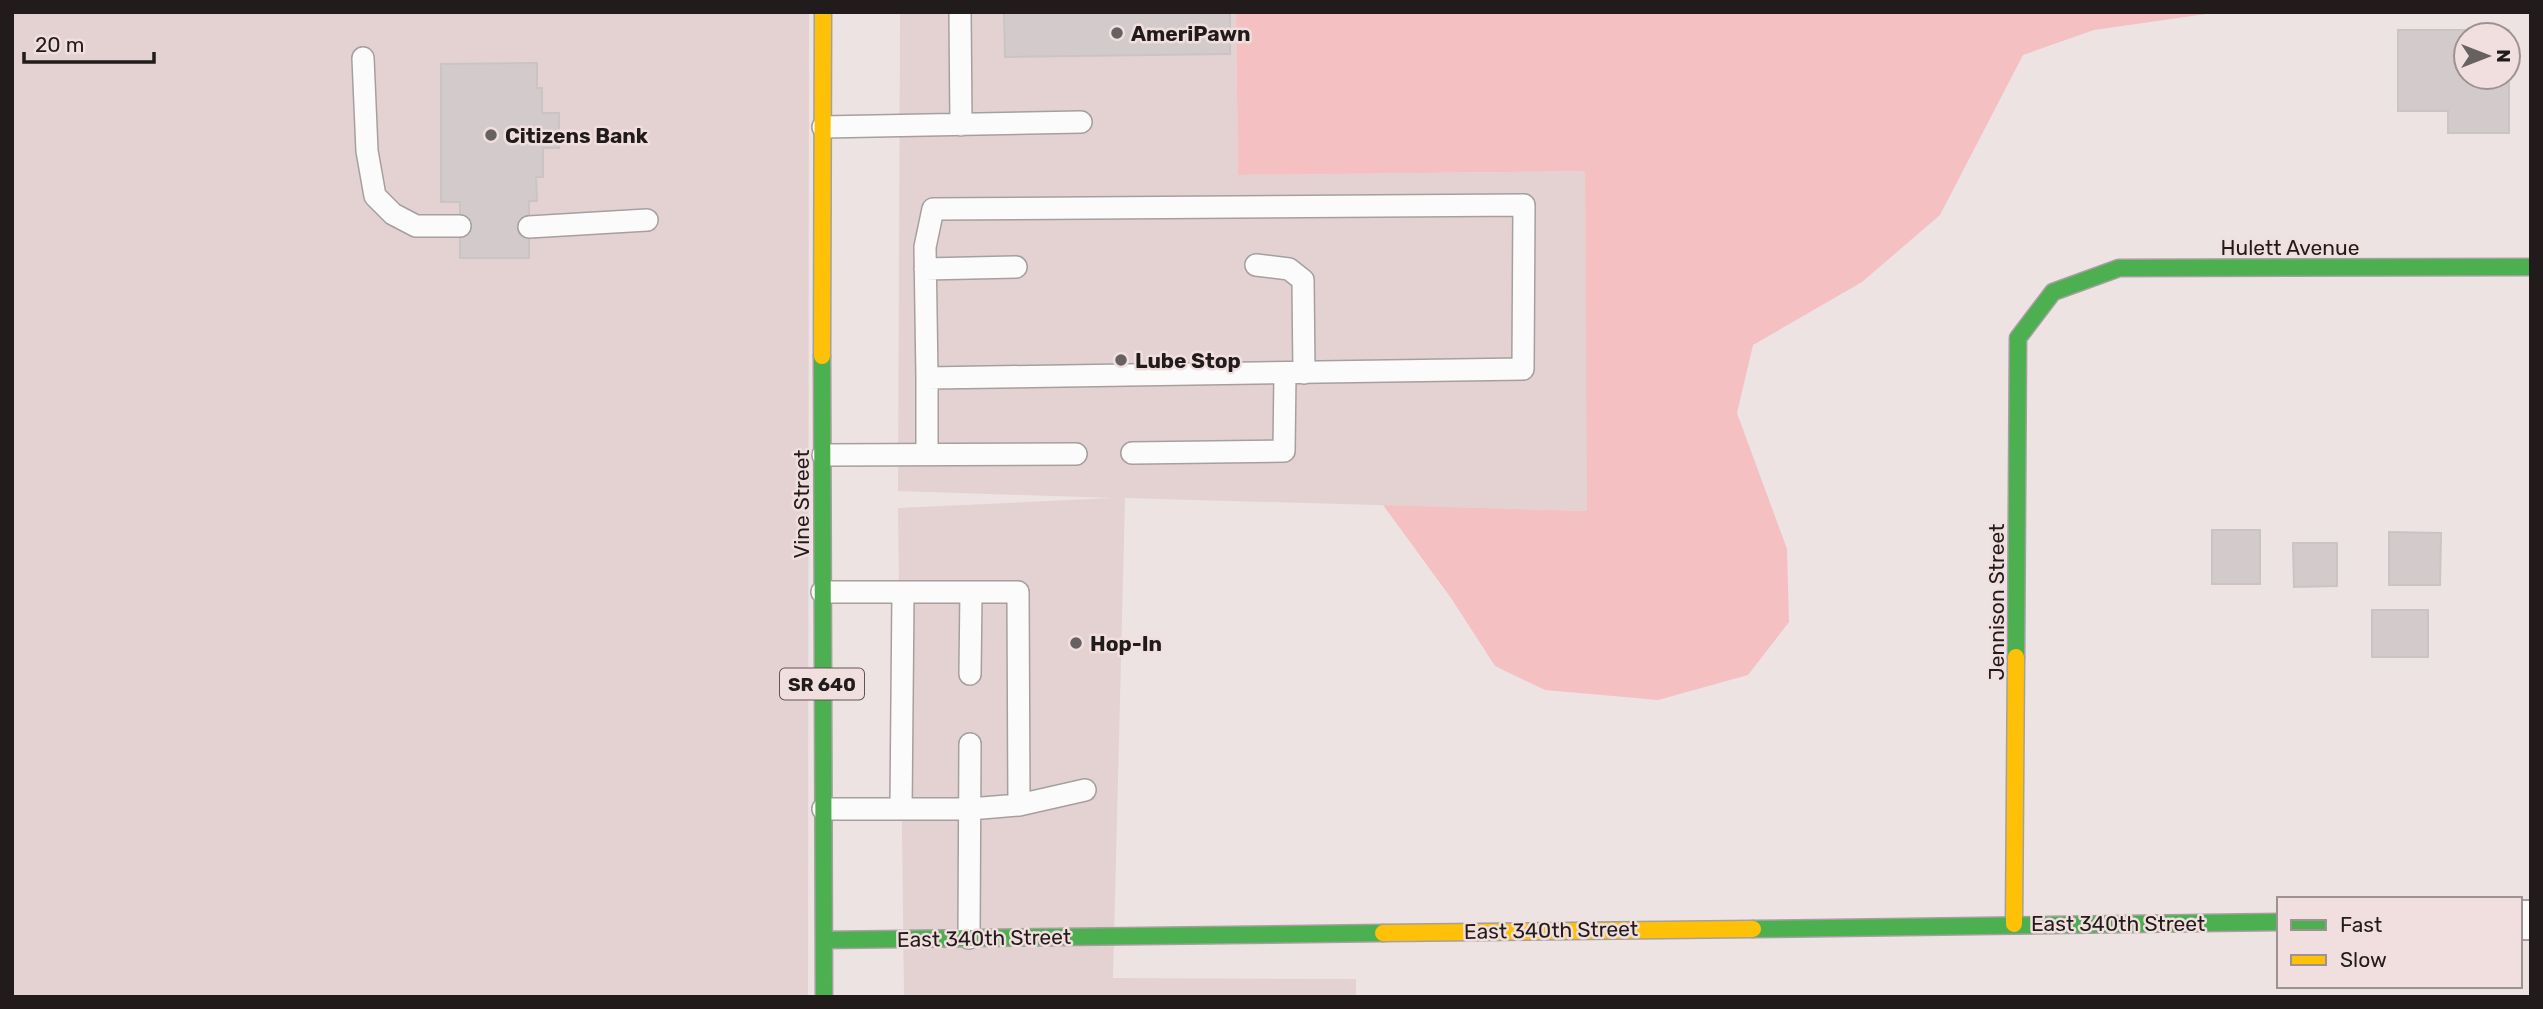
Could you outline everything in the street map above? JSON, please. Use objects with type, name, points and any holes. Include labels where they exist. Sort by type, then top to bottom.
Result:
[{"type":"street","name":"Vine Street","points":[[823,12],[824,997]]},
{"type":"street","name":"Hulett Avenue","points":[[2053,292],[2119,268],[2531,267]]},
{"type":"street","name":"Jennison Street","points":[[2014,924],[2018,338],[2053,292]]},
{"type":"street","name":"East 340th Street","points":[[824,940],[2277,922]]},
{"type":"lane","points":[[960,12],[961,125]]},
{"type":"lane","points":[[363,58],[367,151],[375,196],[393,214],[416,226],[460,226]]},
{"type":"lane","points":[[823,127],[1081,122]]},
{"type":"lane","points":[[927,379],[1523,369],[1524,205],[933,209],[925,247],[927,454]]},
{"type":"lane","points":[[529,227],[647,220]]},
{"type":"lane","points":[[1132,453],[1284,451],[1303,280],[1289,269],[1256,265]]},
{"type":"lane","points":[[925,269],[1016,267]]},
{"type":"lane","points":[[822,455],[1076,454]]},
{"type":"lane","points":[[822,592],[1018,592],[1019,805]]},
{"type":"lane","points":[[970,674],[971,592]]},
{"type":"lane","points":[[901,809],[904,593]]},
{"type":"lane","points":[[969,938],[970,744]]},
{"type":"lane","points":[[822,809],[970,809],[1019,805],[1085,790]]},
{"type":"shaded area","points":[[12,12],[809,12],[808,997],[12,997]]},
{"type":"shaded area","points":[[900,12],[1236,12],[1238,175],[1585,171],[1588,511],[1125,498],[1113,978],[1356,979],[1356,997],[904,997],[898,508],[1112,498],[898,491]]},
{"type":"shaded area","points":[[1236,12],[2220,12],[2094,30],[2023,55],[1940,215],[1862,282],[1753,345],[1737,413],[1787,549],[1789,622],[1748,675],[1658,700],[1545,690],[1495,666],[1451,598],[1383,505],[1587,511],[1585,171],[1238,175]]},
{"type":"building","name":"AmeriPawn","points":[[1004,12],[1230,12],[1230,54],[1005,57]]},
{"type":"building","points":[[2398,30],[2452,30],[2452,91],[2509,91],[2509,133],[2448,133],[2448,111],[2398,111]]},
{"type":"building","points":[[537,63],[537,88],[542,88],[542,113],[559,113],[559,148],[543,148],[543,177],[536,177],[537,201],[529,201],[529,258],[460,258],[460,202],[441,202],[441,64]]},
{"type":"building","points":[[2212,530],[2260,530],[2260,584],[2212,584]]},
{"type":"building","points":[[2389,532],[2441,533],[2440,585],[2389,585]]},
{"type":"building","points":[[2293,543],[2337,543],[2337,586],[2294,587]]},
{"type":"building","points":[[2372,610],[2428,610],[2428,657],[2372,657]]},
{"type":"traffic: fast","points":[[2016,657],[2018,338],[2053,292],[2119,268],[2531,267]]},
{"type":"traffic: fast","points":[[822,356],[824,997]]},
{"type":"traffic: fast","points":[[1753,929],[2277,922]]},
{"type":"traffic: fast","points":[[824,940],[1383,933]]},
{"type":"traffic: slow","points":[[822,356],[823,12]]},
{"type":"traffic: slow","points":[[2014,924],[2016,657]]},
{"type":"traffic: slow","points":[[1383,933],[1753,929]]},
{"type":"place","name":"AmeriPawn","points":[[1117,33]]},
{"type":"place","name":"Citizens Bank","points":[[491,135]]},
{"type":"place","name":"Lube Stop","points":[[1121,360]]},
{"type":"place","name":"Hop-In","points":[[1076,643]]}]
